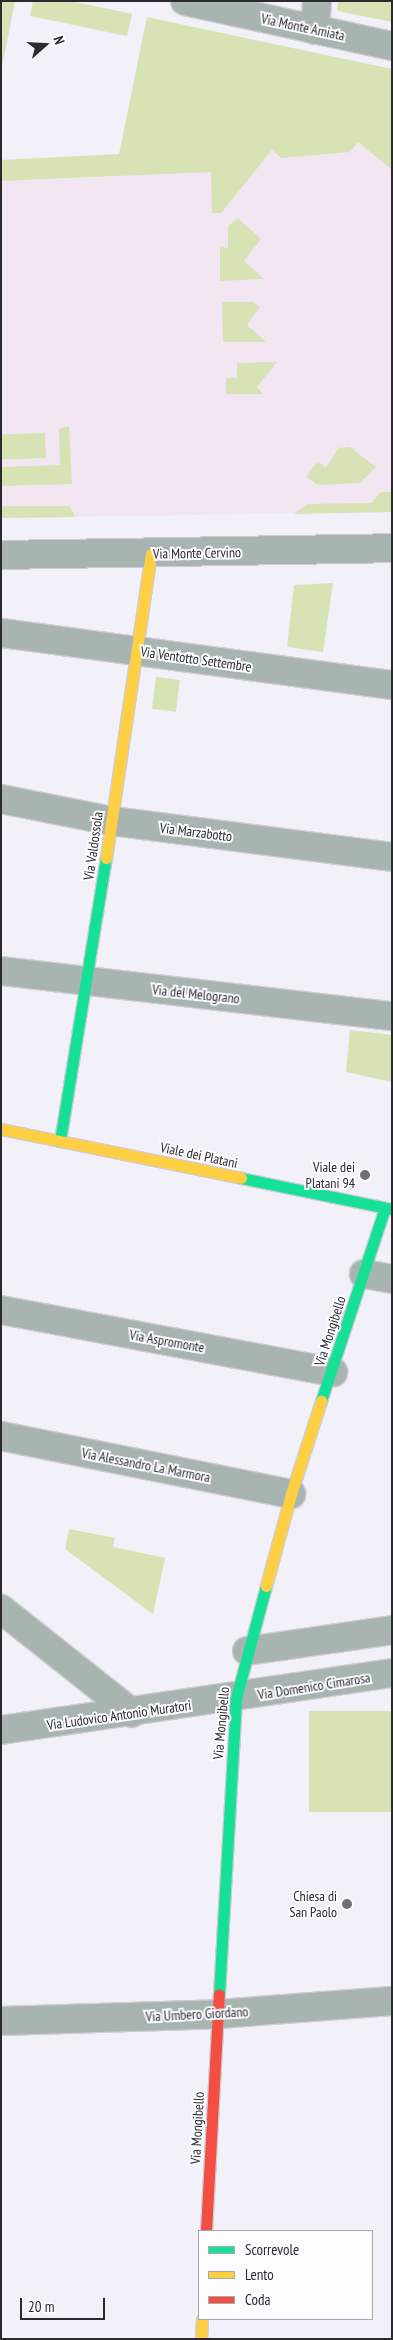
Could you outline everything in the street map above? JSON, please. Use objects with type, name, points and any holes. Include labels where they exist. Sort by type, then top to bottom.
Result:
[{"type":"street","name":"Via Monte Amiata","points":[[185,1],[392,46]]},
{"type":"street","points":[[315,30],[317,1]]},
{"type":"street","name":"Via Monte Cervino","points":[[1,555],[151,554],[392,548]]},
{"type":"street","name":"Via Valdossola","points":[[60,1141],[88,983],[151,554]]},
{"type":"street","name":"Via Ventotto Settembre","points":[[1,633],[392,685]]},
{"type":"street","name":"Via Marzabotto","points":[[1,799],[112,821],[392,857]]},
{"type":"street","name":"Via del Melograno","points":[[1,971],[88,983],[392,1016]]},
{"type":"street","name":"Viale dei Platani","points":[[1,1130],[388,1209]]},
{"type":"street","name":"Via Mongibello","points":[[206,2230],[236,1698],[247,1651],[291,1494],[364,1274],[388,1209]]},
{"type":"street","points":[[364,1274],[392,1279]]},
{"type":"street","name":"Via Aspromonte","points":[[1,1310],[333,1372]]},
{"type":"street","name":"Via Alessandro La Marmora","points":[[1,1436],[291,1494]]},
{"type":"street","points":[[1,1609],[132,1713]]},
{"type":"street","points":[[247,1651],[392,1630]]},
{"type":"street","name":"Via Domenico Cimarosa","points":[[236,1698],[392,1673]]},
{"type":"street","name":"Via Ludovico Antonio Muratori","points":[[1,1730],[236,1698]]},
{"type":"street","name":"Via Umbero Giordano","points":[[1,2021],[218,2014],[392,2001]]},
{"type":"street","points":[[201,2339],[202,2320]]},
{"type":"shaded area","points":[[392,118],[392,512],[1,518],[1,181],[115,177]]},
{"type":"green space","points":[[1,1],[15,1],[1,72]]},
{"type":"green space","points":[[33,1],[71,1],[132,14],[127,36],[30,16]]},
{"type":"green space","points":[[338,1],[392,1],[392,22],[337,11]]},
{"type":"green space","points":[[147,17],[392,69],[392,170],[358,142],[350,152],[281,158],[272,150],[221,213],[212,213],[211,172],[1,181],[1,160],[119,154]]},
{"type":"green space","points":[[238,218],[261,239],[244,261],[264,279],[220,281],[220,247],[228,248],[228,226]]},
{"type":"green space","points":[[222,302],[253,302],[260,307],[247,325],[266,342],[223,342]]},
{"type":"green space","points":[[277,362],[257,387],[263,394],[226,394],[226,378],[237,378],[237,363]]},
{"type":"green space","points":[[69,426],[72,484],[1,486],[1,467],[60,465],[59,429]]},
{"type":"green space","points":[[45,433],[46,458],[2,460],[1,435]]},
{"type":"green space","points":[[350,447],[376,467],[360,483],[318,485],[306,477],[318,461],[326,468],[338,448]]},
{"type":"green space","points":[[381,492],[392,492],[392,512],[294,514],[308,504],[371,503]]},
{"type":"green space","points":[[1,506],[70,506],[75,517],[1,518]]},
{"type":"green space","points":[[333,583],[323,652],[287,647],[294,585]]},
{"type":"green space","points":[[156,677],[180,680],[176,712],[152,709]]},
{"type":"green space","points":[[350,1030],[392,1035],[392,1082],[346,1072]]},
{"type":"green space","points":[[69,1529],[115,1538],[113,1547],[165,1558],[153,1614],[65,1549]]},
{"type":"green space","points":[[309,1711],[392,1711],[392,1812],[309,1812]]},
{"type":"traffic: fast","points":[[60,1141],[106,858]]},
{"type":"traffic: fast","points":[[241,1178],[392,1209]]},
{"type":"traffic: fast","points":[[321,1401],[385,1208]]},
{"type":"traffic: fast","points":[[219,1994],[236,1698],[266,1586]]},
{"type":"traffic: slow","points":[[106,858],[151,554]]},
{"type":"traffic: slow","points":[[1,1129],[241,1178]]},
{"type":"traffic: slow","points":[[266,1586],[291,1494],[321,1401]]},
{"type":"traffic: slow","points":[[201,2339],[202,2320]]},
{"type":"traffic: jam","points":[[206,2230],[219,1994]]},
{"type":"place","name":"Viale dei Platani 94","points":[[365,1175]]},
{"type":"place","name":"Chiesa di San Paolo","points":[[347,1904]]}]
